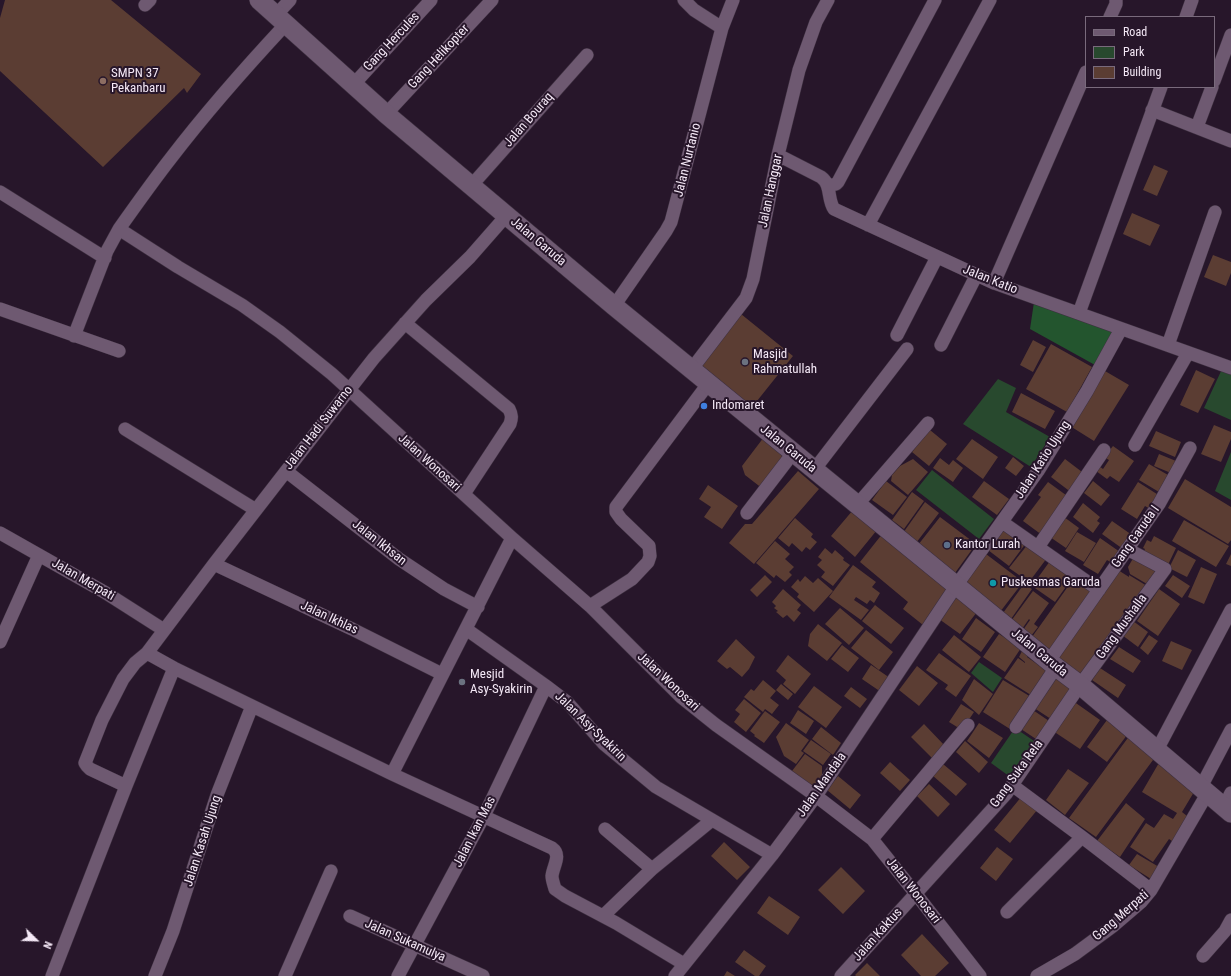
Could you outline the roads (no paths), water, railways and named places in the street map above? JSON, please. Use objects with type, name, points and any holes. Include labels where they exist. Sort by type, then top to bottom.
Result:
[{"type":"street","name":"Jalan Garuda","points":[[259,0],[386,114],[691,370],[1052,664],[1080,685],[1204,790],[1229,804]]},
{"type":"street","points":[[74,336],[105,258],[119,229],[170,158],[232,83],[281,19],[290,0]]},
{"type":"street","name":"Gang Hercules","points":[[353,85],[431,0]]},
{"type":"street","name":"Gang Helikopter","points":[[386,114],[492,0]]},
{"type":"street","points":[[684,0],[694,10],[722,28]]},
{"type":"street","name":"Jalan Nurtanio","points":[[614,306],[662,238],[671,222],[722,28],[733,0]]},
{"type":"street","name":"Jalan Hanggar","points":[[691,370],[746,298],[753,279],[778,155],[798,70],[816,22],[828,0]]},
{"type":"street","points":[[778,155],[826,180],[828,186],[836,184],[935,0]]},
{"type":"street","points":[[868,224],[990,0]]},
{"type":"street","points":[[1110,16],[1116,4],[1116,0]]},
{"type":"street","points":[[1186,16],[1192,0]]},
{"type":"street","points":[[1215,78],[1231,35]]},
{"type":"street","name":"Jalan Bouraq","points":[[471,186],[587,55]]},
{"type":"street","points":[[994,283],[1085,74]]},
{"type":"street","points":[[1079,313],[1161,88]]},
{"type":"street","points":[[1197,127],[1212,88]]},
{"type":"street","points":[[1152,110],[1231,140]]},
{"type":"street","name":"Jalan Katio","points":[[828,186],[831,204],[834,209],[976,276],[1231,368]]},
{"type":"street","points":[[0,192],[105,258]]},
{"type":"street","points":[[1168,345],[1215,212]]},
{"type":"street","name":"Jalan Hadi Suwarno","points":[[126,786],[85,765],[85,760],[102,720],[123,679],[135,663],[147,653],[374,358],[426,300],[470,257],[506,216]]},
{"type":"street","name":"Jalan Wonosari","points":[[119,229],[178,267],[224,294],[266,322],[332,374],[512,538],[590,606],[681,697],[716,725],[816,796],[872,839],[916,894],[976,975]]},
{"type":"street","points":[[898,335],[937,258]]},
{"type":"street","points":[[941,345],[976,276]]},
{"type":"street","points":[[0,309],[119,352]]},
{"type":"street","points":[[406,323],[509,409],[511,414],[512,418],[510,424],[464,494]]},
{"type":"street","name":"Jalan Katio Ujung","points":[[956,586],[1038,472],[1087,391],[1121,329]]},
{"type":"street","points":[[814,470],[907,349]]},
{"type":"street","points":[[1135,445],[1188,353]]},
{"type":"street","points":[[590,606],[632,579],[648,562],[650,556],[649,546],[621,519],[616,512],[616,507],[708,384]]},
{"type":"street","points":[[856,505],[928,423]]},
{"type":"street","points":[[125,429],[256,510]]},
{"type":"street","name":"Gang Garuda I","points":[[1016,727],[1052,664],[1099,590],[1159,504],[1190,448]]},
{"type":"street","points":[[1038,547],[1104,450]]},
{"type":"street","points":[[746,513],[793,452]]},
{"type":"street","name":"Jalan Ikhsan","points":[[286,471],[399,559],[444,589],[478,607]]},
{"type":"street","points":[[1002,522],[1099,590]]},
{"type":"street","name":"Jalan Merpati","points":[[0,533],[106,593],[164,630]]},
{"type":"street","points":[[392,774],[512,538]]},
{"type":"street","name":"Gang Mushalla","points":[[1080,685],[1165,568],[1127,549]]},
{"type":"street","points":[[0,642],[39,555]]},
{"type":"street","name":"Jalan Ikhlas","points":[[214,564],[352,629],[442,674]]},
{"type":"street","name":"Jalan Mandala","points":[[675,976],[772,855],[816,796],[956,586]]},
{"type":"street","points":[[1157,750],[1231,610]]},
{"type":"street","name":"Jalan Asy-Syakirin","points":[[466,629],[567,702],[604,744],[656,787],[772,855]]},
{"type":"street","points":[[147,653],[174,668],[392,774],[539,841],[556,851],[557,858],[552,876],[555,889],[684,964]]},
{"type":"street","points":[[52,976],[174,668]]},
{"type":"street","name":"Gang Suka Rela","points":[[916,894],[1006,794],[1080,685]]},
{"type":"street","name":"Jalan Ikan Mas","points":[[398,976],[484,816],[546,686]]},
{"type":"street","name":"Jalan Kasah Ujung","points":[[155,976],[178,916],[218,795],[252,706]]},
{"type":"street","points":[[872,839],[968,725]]},
{"type":"street","name":"Gang Merpati","points":[[1037,976],[1075,954],[1113,926],[1141,902],[1151,890],[1204,790],[1231,730]]},
{"type":"street","points":[[1012,786],[1151,890]]},
{"type":"street","points":[[603,916],[652,869],[712,820]]},
{"type":"street","points":[[605,829],[652,869]]},
{"type":"street","points":[[1007,912],[1082,837]]},
{"type":"street","points":[[285,976],[331,871]]},
{"type":"street","name":"Jalan Kaktus","points":[[841,976],[916,894]]},
{"type":"street","name":"Jalan Sukamulya","points":[[350,916],[483,976]]},
{"type":"street","points":[[1203,956],[1229,931]]},
{"type":"place","name":"SMPN 37 Pekanbaru","points":[[103,81]]},
{"type":"place","name":"Masjid Rahmatullah","points":[[745,362]]},
{"type":"place","name":"Indomaret","points":[[704,406]]},
{"type":"place","name":"Kantor Lurah","points":[[947,545]]},
{"type":"place","name":"Puskesmas Garuda","points":[[993,583]]},
{"type":"place","name":"Mesjid Asy-Syakirin","points":[[462,682]]}]
